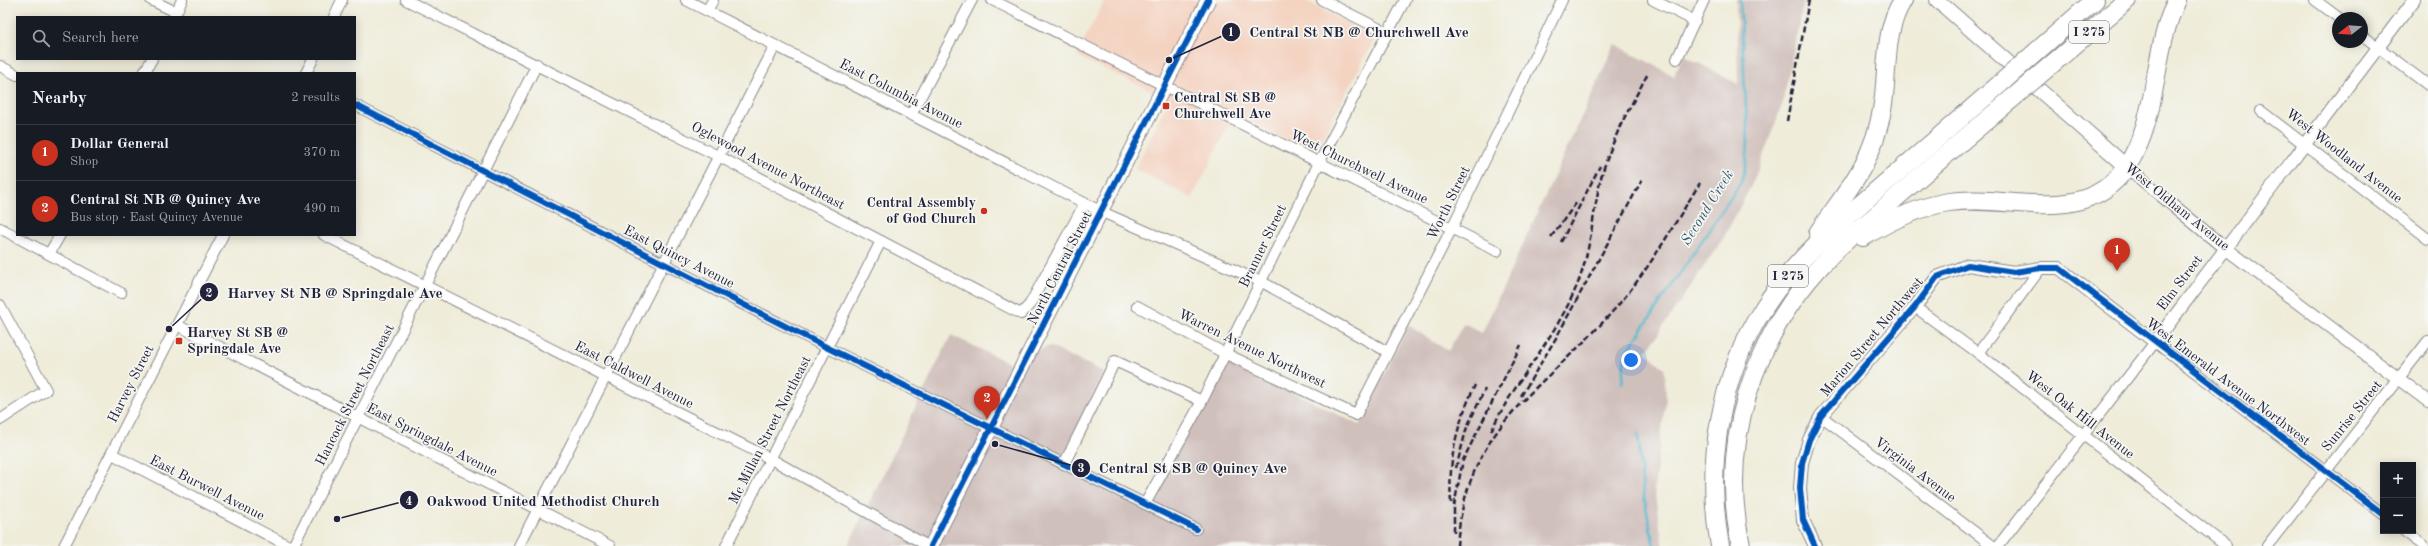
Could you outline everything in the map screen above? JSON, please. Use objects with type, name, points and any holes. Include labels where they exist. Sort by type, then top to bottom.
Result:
[{"type":"highway","points":[[1796,265],[1857,179],[1872,146],[1882,109],[1888,43],[1895,16],[1903,0]]},
{"type":"highway","name":"I 275","points":[[1720,546],[1712,475],[1717,434],[1729,383],[1746,340],[1765,305],[1796,265],[1833,228],[2095,0]]},
{"type":"highway","name":"I 275","points":[[1741,546],[1736,525],[1733,468],[1736,440],[1747,391],[1772,336],[1797,295],[1827,258],[2127,0]]},
{"type":"highway","points":[[1827,258],[1879,228],[1915,211],[1950,202],[1994,202],[2050,206],[2074,202],[2094,195],[2114,180],[2126,167],[2144,133],[2151,106],[2158,57],[2170,15],[2177,0]]},
{"type":"main road","name":"North Central Street","points":[[931,546],[1166,88],[1208,0]]},
{"type":"main road","name":"West Oldham Avenue","points":[[1937,0],[2126,167]]},
{"type":"street","points":[[151,0],[175,15],[182,0]]},
{"type":"street","points":[[334,16],[342,0]]},
{"type":"street","name":"Oglewood Avenue Northeast","points":[[406,0],[537,64],[720,157],[1021,314],[1030,304],[1085,203]]},
{"type":"street","name":"East Columbia Avenue","points":[[686,0],[1102,212],[1262,282],[1388,352]]},
{"type":"street","points":[[707,11],[713,0]]},
{"type":"street","points":[[911,115],[972,0]]},
{"type":"street","name":"West Churchwell Avenue","points":[[992,0],[1166,88],[1497,251]]},
{"type":"street","points":[[1322,0],[1388,33]]},
{"type":"street","name":"Branner Street","points":[[1146,504],[1202,401],[1224,353],[1262,282],[1319,163],[1405,0]]},
{"type":"street","name":"Worth Street","points":[[1356,415],[1452,228],[1562,0]]},
{"type":"street","points":[[1653,0],[1695,21]]},
{"type":"street","points":[[1677,59],[1704,0]]},
{"type":"street","points":[[2315,0],[2332,13]]},
{"type":"street","name":"Elm Street","points":[[1998,546],[2082,434],[2155,342],[2304,143],[2414,0]]},
{"type":"street","points":[[2368,40],[2428,85]]},
{"type":"street","points":[[519,546],[663,262],[720,157],[775,46]]},
{"type":"street","points":[[145,72],[151,60]]},
{"type":"street","points":[[306,72],[312,60]]},
{"type":"street","name":"Hancock Street Northeast","points":[[293,546],[357,418],[426,286],[537,64]]},
{"type":"street","points":[[0,66],[16,74]]},
{"type":"street","name":"East Quincy Avenue","points":[[356,106],[828,348],[1196,529]]},
{"type":"street","name":"West Woodland Avenue","points":[[2261,111],[2428,239]]},
{"type":"street","name":"West Oldham Avenue","points":[[2126,167],[2225,248],[2428,401]]},
{"type":"street","points":[[0,228],[121,293]]},
{"type":"street","points":[[49,254],[59,236]]},
{"type":"street","name":"Harvey Street","points":[[64,546],[222,236]]},
{"type":"street","name":"East Caldwell Avenue","points":[[326,236],[771,459],[928,546]]},
{"type":"street","name":"Mc Millan Street Northeast","points":[[726,546],[828,348],[881,241]]},
{"type":"street","name":"Marion Street Northwest","points":[[1815,546],[1803,520],[1800,488],[1802,463],[1809,440],[1821,416],[1915,307],[1937,277],[1968,266],[2014,272],[2041,268],[2059,268]]},
{"type":"street","points":[[1978,353],[2041,268]]},
{"type":"street","name":"West Emerald Avenue Northwest","points":[[2059,268],[2380,512]]},
{"type":"street","points":[[0,305],[46,390],[0,420]]},
{"type":"street","name":"Warren Avenue Northwest","points":[[1137,306],[1224,353],[1356,415]]},
{"type":"street","name":"West Oak Hill Avenue","points":[[1915,307],[1978,353],[2226,546]]},
{"type":"street","name":"East Springdale Avenue","points":[[177,326],[610,546]]},
{"type":"street","name":"Sunrise Street","points":[[2267,546],[2400,379],[2428,341]]},
{"type":"street","points":[[1064,464],[1115,361],[1202,401]]},
{"type":"street","name":"Virginia Avenue","points":[[1821,416],[1993,546]]},
{"type":"street","name":"East Burwell Avenue","points":[[112,454],[289,546]]},
{"type":"street","points":[[2408,534],[2424,546]]},
{"type":"shaded area","points":[[1105,0],[1304,0],[1370,35],[1374,40],[1315,151],[1309,152],[1235,113],[1192,198],[1135,169],[1169,99],[1076,56]]},
{"type":"shaded area","points":[[1736,0],[1804,0],[1782,105],[1754,180],[1724,237],[1646,352],[1664,368],[1666,397],[1654,489],[1663,546],[848,546],[951,335],[1009,363],[1049,346],[1104,372],[1059,466],[1146,508],[1225,358],[1359,425],[1408,325],[1448,351],[1464,323],[1482,333],[1615,44],[1674,76],[1683,55],[1738,84]]},
{"type":"waterway","name":"Second Creek","points":[[1622,383],[1625,355],[1740,184],[1746,165],[1748,143],[1740,0]]},
{"type":"waterway","name":"Second Creek","points":[[1638,434],[1643,492],[1654,546]]},
{"type":"railway","points":[[1787,121],[1809,0]]},
{"type":"railway","points":[[1619,128],[1647,75]]},
{"type":"railway","points":[[1491,431],[1511,395],[1556,327],[1575,290],[1585,263],[1601,178],[1621,124]]},
{"type":"railway","points":[[1561,242],[1600,166]]},
{"type":"railway","points":[[1521,396],[1556,338],[1642,180]]},
{"type":"railway","points":[[1457,546],[1464,503],[1477,467],[1494,436],[1515,409],[1592,334],[1631,290],[1662,245],[1700,183]]},
{"type":"railway","points":[[1551,237],[1577,202]]},
{"type":"railway","points":[[1454,506],[1463,460],[1521,345]]},
{"type":"railway","points":[[1451,503],[1451,471],[1455,442],[1463,414],[1475,385]]},
{"type":"railway","points":[[1456,468],[1467,427],[1485,389]]},
{"type":"railway","points":[[1454,502],[1454,532]]},
{"type":"cycle path","points":[[931,546],[1208,0]]},
{"type":"cycle path","points":[[356,106],[828,348],[1196,529]]},
{"type":"cycle path","points":[[1815,546],[1803,520],[1800,488],[1802,463],[1809,440],[1821,416],[1915,307],[1937,277],[1968,265],[2014,272],[2041,268],[2059,268],[2380,512]]},
{"type":"place","name":"Central St NB @ Churchwell Ave","points":[[1169,60]]},
{"type":"place","name":"Central St SB @ Churchwell Ave","points":[[1166,106]]},
{"type":"place","name":"Central Assembly of God Church","points":[[984,211]]},
{"type":"place","name":"Dollar General","points":[[2117,271]]},
{"type":"place","name":"Harvey St NB @ Springdale Ave","points":[[169,329]]},
{"type":"place","name":"Harvey St SB @ Springdale Ave","points":[[179,341]]},
{"type":"place","name":"Central St NB @ Quincy Ave","points":[[987,419]]},
{"type":"place","name":"Central St SB @ Quincy Ave","points":[[995,444]]},
{"type":"place","name":"Oakwood United Methodist Church","points":[[337,519]]}]
